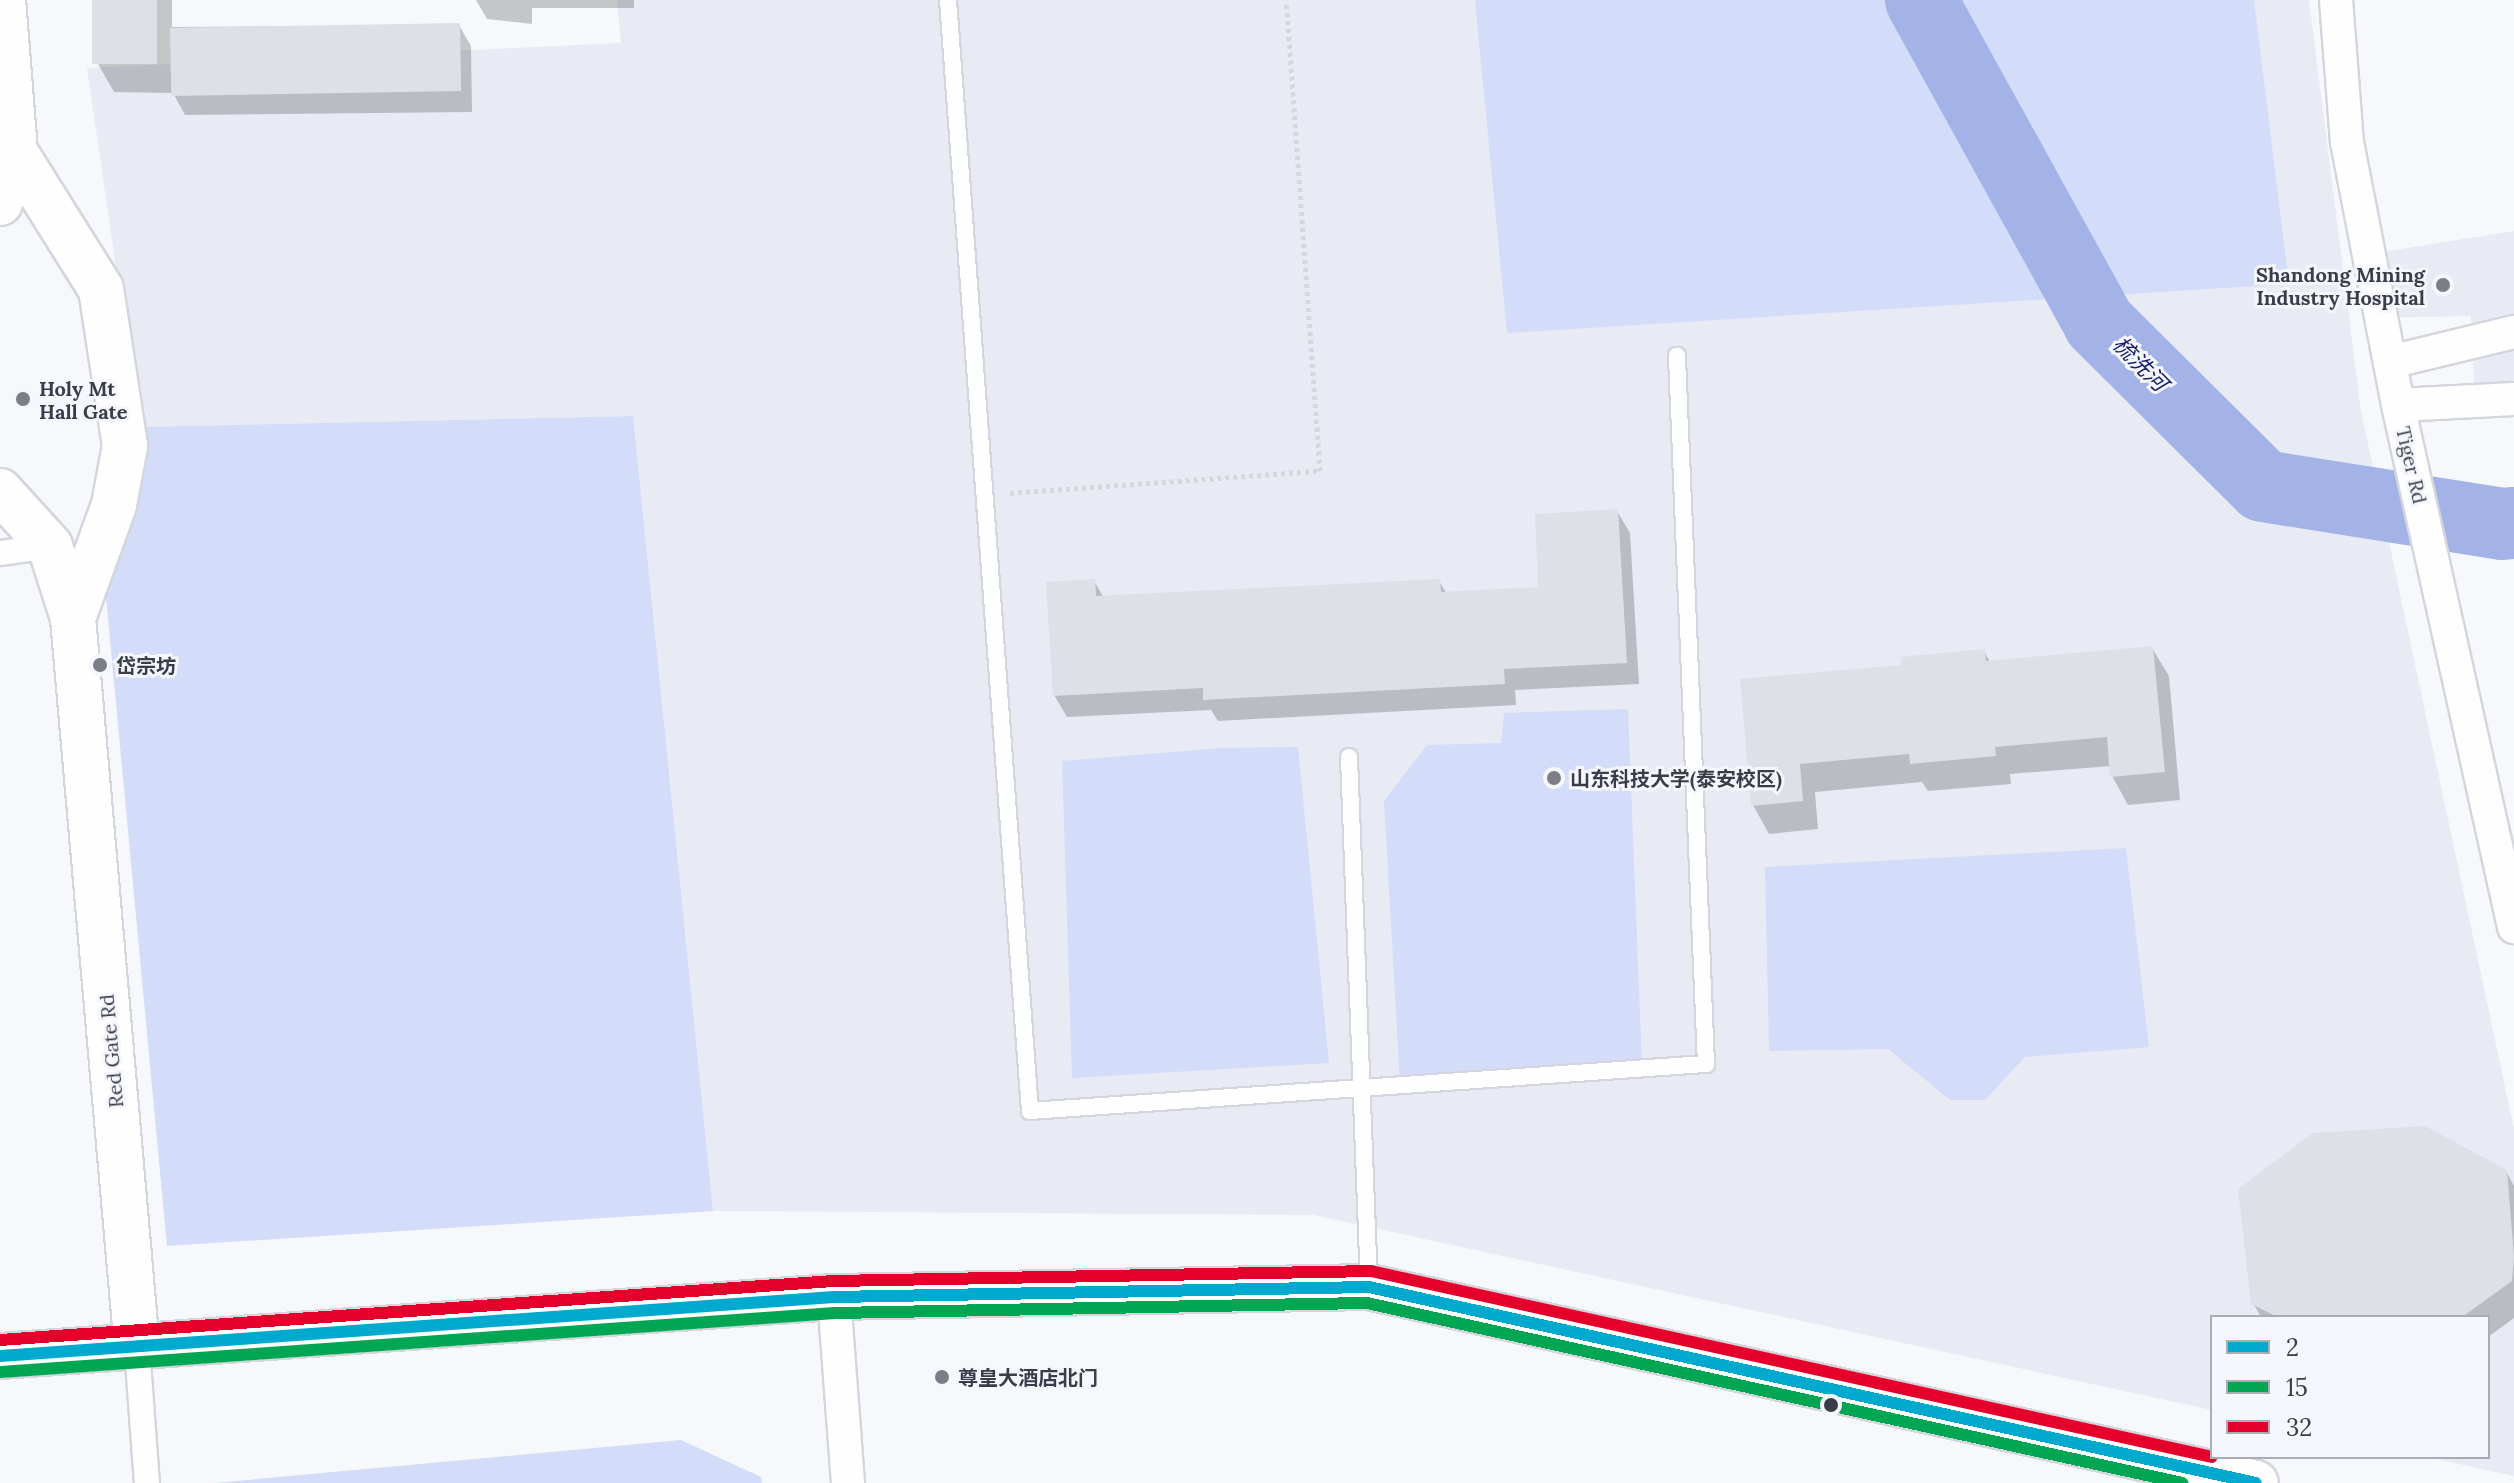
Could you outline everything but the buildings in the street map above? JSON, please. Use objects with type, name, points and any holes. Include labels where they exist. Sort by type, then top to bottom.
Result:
[{"type":"main road","points":[[0,203],[15,152],[3,0]]},
{"type":"main road","points":[[15,152],[101,289],[125,446],[114,505],[73,618]]},
{"type":"main road","points":[[0,491],[50,546],[73,618]]},
{"type":"main road","name":"Red Gate Rd","points":[[73,618],[137,1348]]},
{"type":"main road","points":[[0,1356],[834,1297],[1369,1287],[2256,1483]]},
{"type":"street","name":"Tiger Rd","points":[[2336,0],[2347,142],[2398,405],[2514,927]]},
{"type":"street","points":[[2390,362],[2514,332]]},
{"type":"street","points":[[2398,405],[2514,399]]},
{"type":"street","points":[[0,553],[50,546]]},
{"type":"street","points":[[834,1297],[848,1483]]},
{"type":"street","name":"Red Gate Rd","points":[[137,1348],[147,1483]]},
{"type":"lane","points":[[948,0],[1030,1111],[1706,1064],[1677,356]]},
{"type":"lane","points":[[1349,757],[1369,1287]]},
{"type":"path","points":[[985,495],[1320,471],[1286,0]]},
{"type":"shaded area","name":"山东科技大学(泰安校区)","points":[[617,0],[2309,0],[2361,411],[2514,1129],[2514,1476],[2436,1459],[2490,1459],[2490,1315],[2210,1315],[2210,1410],[1314,1215],[713,1211],[632,416],[139,427],[87,68],[621,43]]},
{"type":"shaded area","points":[[1475,0],[2254,0],[2289,284],[1507,333]]},
{"type":"shaded area","name":"Shandong Mining Industry Hospital","points":[[2514,231],[2514,383],[2474,384],[2471,316],[2369,318],[2376,253]]},
{"type":"shaded area","points":[[633,416],[713,1211],[167,1246],[104,576],[139,427]]},
{"type":"shaded area","points":[[1628,709],[1642,1066],[1400,1084],[1384,801],[1427,745],[1501,743],[1504,713]]},
{"type":"shaded area","points":[[1298,747],[1329,1063],[1072,1078],[1062,761],[1221,748]]},
{"type":"shaded area","points":[[2126,848],[2149,1047],[2025,1057],[1985,1100],[1950,1100],[1888,1049],[1769,1051],[1765,867]]},
{"type":"shaded area","points":[[681,1440],[761,1477],[762,1483],[214,1483]]},
{"type":"waterway","name":"梳洗河","points":[[1921,0],[2099,323],[2263,486],[2502,524],[2514,523]]},
{"type":"transit line","name":"32","points":[[0,1340],[833,1281],[1371,1271],[2210,1457]]},
{"type":"transit line","name":"2","points":[[0,1356],[834,1297],[1369,1287],[2256,1483]]},
{"type":"transit line","name":"15","points":[[1,1372],[835,1313],[1367,1303],[2182,1483]]},
{"type":"place","name":"Shandong Mining Industry Hospital","points":[[2443,285]]},
{"type":"place","name":"Holy Mt Hall Gate","points":[[23,399]]},
{"type":"place","name":"岱宗坊","points":[[100,665]]},
{"type":"place","name":"山东科技大学(泰安校区)","points":[[1554,778]]},
{"type":"place","name":"尊皇大酒店北门","points":[[942,1377]]}]
